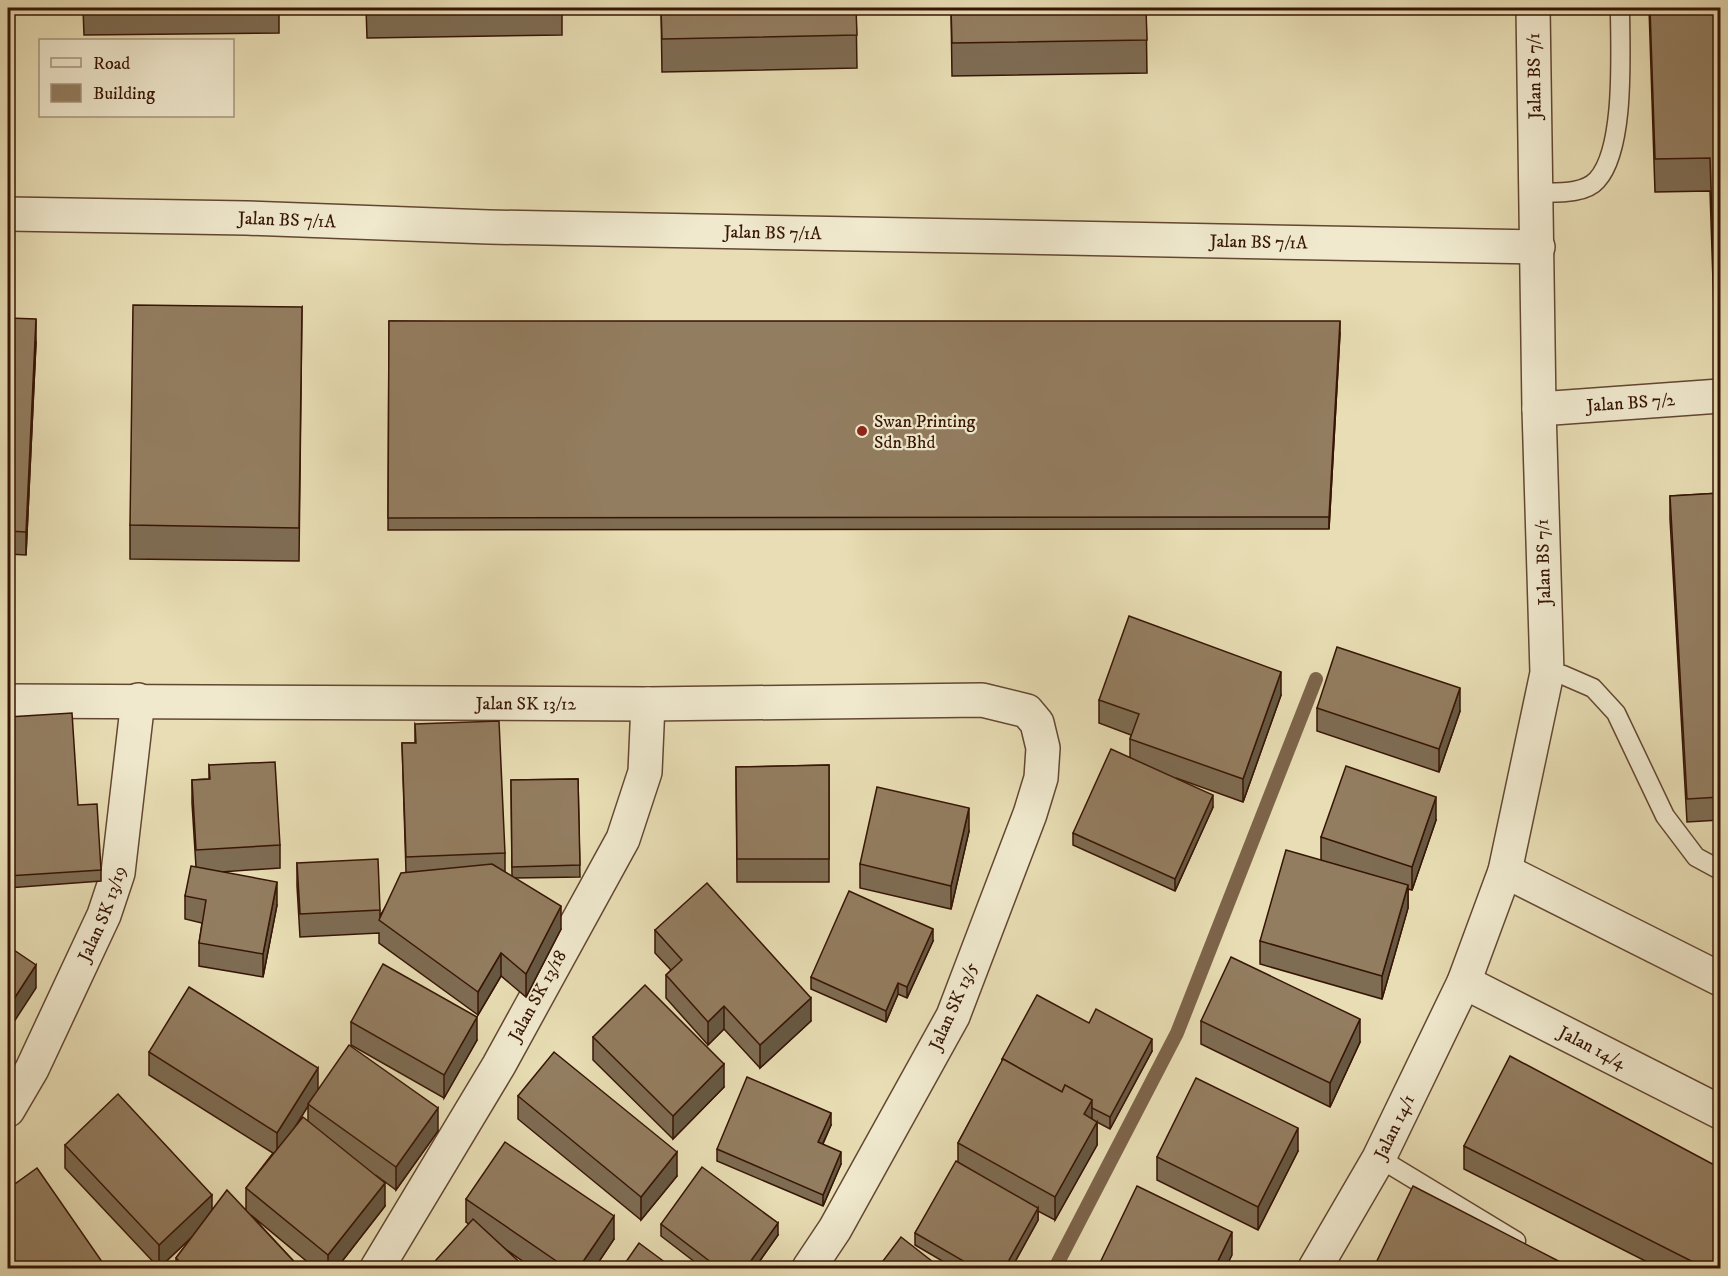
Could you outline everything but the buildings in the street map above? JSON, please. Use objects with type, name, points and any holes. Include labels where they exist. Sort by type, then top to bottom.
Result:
[{"type":"street","name":"Jalan BS 7/1","points":[[1505,871],[1547,673],[1539,409],[1533,8]]},
{"type":"street","name":"Jalan BS 7/1A","points":[[8,214],[257,218],[489,227],[1538,247]]},
{"type":"street","name":"Jalan BS 7/2","points":[[1539,409],[1720,396]]},
{"type":"street","name":"Jalan SK 13/19","points":[[8,1110],[32,1069],[80,967],[104,915],[118,873],[138,700]]},
{"type":"street","name":"Jalan SK 13/12","points":[[8,701],[648,704],[982,700],[1027,711],[1037,723]]},
{"type":"street","name":"Jalan SK 13/18","points":[[377,1269],[499,1065],[623,838],[645,772],[648,704]]},
{"type":"street","name":"Jalan SK 13/5","points":[[809,1269],[835,1229],[953,1016],[1038,787],[1043,748],[1037,723]]},
{"type":"street","points":[[1505,871],[1720,979]]},
{"type":"street","name":"Jalan 14/1","points":[[1315,1269],[1379,1158],[1464,982],[1505,871]]},
{"type":"street","name":"Jalan 14/4","points":[[1464,982],[1720,1112]]},
{"type":"lane","points":[[1536,193],[1575,191],[1597,181],[1608,163],[1618,117],[1620,8]]},
{"type":"lane","points":[[1547,673],[1563,675],[1593,688],[1617,713],[1665,816],[1696,857],[1720,870]]},
{"type":"lane","points":[[1379,1158],[1531,1250]]},
{"type":"waterway","points":[[1055,1268],[1177,1033],[1316,679]]},
{"type":"place","name":"Swan Printing Sdn Bhd","points":[[862,431]]}]
